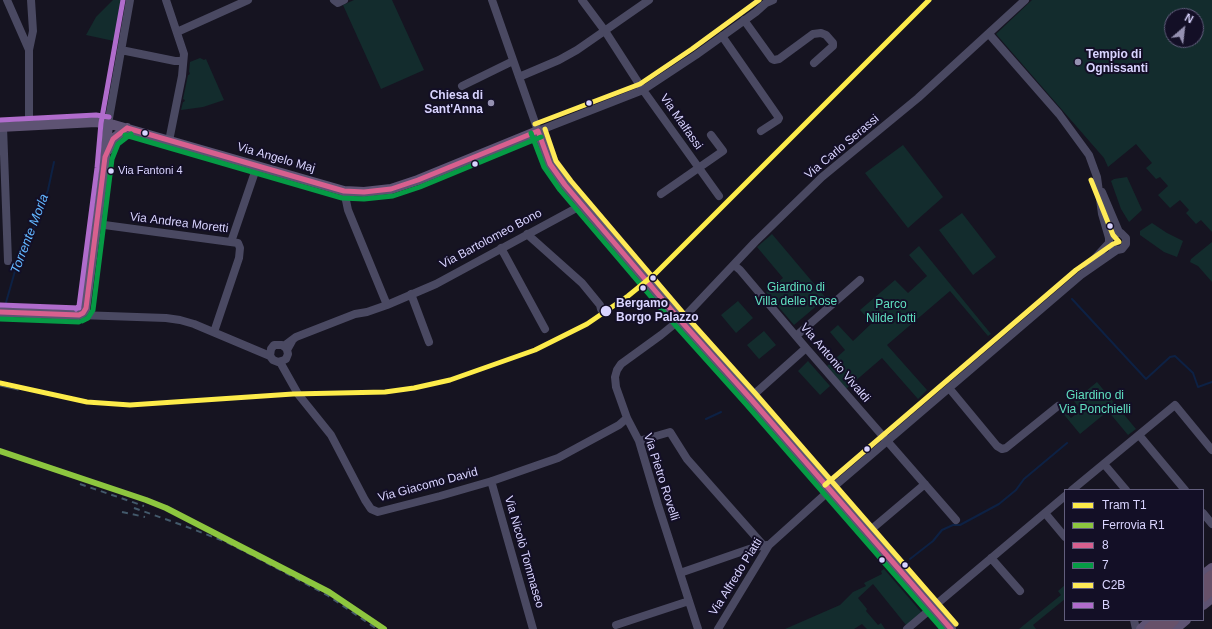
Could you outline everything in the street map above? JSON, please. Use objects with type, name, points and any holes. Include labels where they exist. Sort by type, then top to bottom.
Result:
[{"type":"highway","points":[[1204,583],[1212,576]]},
{"type":"highway","points":[[1204,595],[1212,588]]},
{"type":"highway","points":[[1150,629],[1160,621]]},
{"type":"highway","points":[[1162,629],[1173,621]]},
{"type":"main road","name":"Via Angelo Maj","points":[[2,127],[96,122],[108,124],[127,128],[344,191],[364,192],[391,189],[418,180],[538,131]]},
{"type":"main road","points":[[0,312],[82,312],[97,224],[108,124]]},
{"type":"main road","points":[[105,157],[113,139],[127,128]]},
{"type":"main road","points":[[538,131],[550,164],[565,185],[680,320],[750,398],[950,629]]},
{"type":"main road","points":[[1204,574],[1212,568]]},
{"type":"main road","points":[[1204,604],[1212,598]]},
{"type":"main road","points":[[1141,629],[1150,621]]},
{"type":"main road","points":[[1175,629],[1185,621]]},
{"type":"street","points":[[7,0],[29,50]]},
{"type":"street","points":[[29,125],[29,50],[33,31],[31,0]]},
{"type":"street","points":[[108,124],[130,0]]},
{"type":"street","points":[[166,0],[178,32],[184,54],[182,76],[169,141]]},
{"type":"street","points":[[178,32],[248,0]]},
{"type":"street","points":[[334,0],[338,3],[344,0]]},
{"type":"street","points":[[492,0],[512,61],[538,131],[643,90],[722,36],[768,1]]},
{"type":"street","name":"Via Malfassi","points":[[582,0],[605,31],[643,90],[719,196]]},
{"type":"street","points":[[519,77],[552,63],[577,50],[649,0]]},
{"type":"street","name":"Via Carlo Serassi","points":[[680,320],[822,177],[911,105],[1025,0]]},
{"type":"street","points":[[744,20],[774,60],[779,59],[813,34],[821,33],[826,35],[833,43],[833,46],[814,63]]},
{"type":"street","points":[[989,34],[1059,114],[1084,147],[1089,155],[1097,180],[1118,232],[1124,235],[1126,241],[1124,247],[1117,250],[1081,275]]},
{"type":"street","points":[[722,36],[779,118],[761,131]]},
{"type":"street","points":[[121,50],[175,61],[184,61]]},
{"type":"street","points":[[462,86],[512,61]]},
{"type":"street","points":[[2,127],[8,261]]},
{"type":"street","name":"Via Malfassi","points":[[661,194],[698,168],[707,164],[723,151],[711,135]]},
{"type":"street","points":[[231,242],[257,166]]},
{"type":"street","points":[[1097,180],[1102,214],[1109,240],[1112,248],[1117,250]]},
{"type":"street","points":[[344,191],[348,210],[387,305]]},
{"type":"street","name":"Via Bartolomeo Bono","points":[[286,348],[296,337],[355,314],[367,312],[387,305],[436,284],[582,205]]},
{"type":"street","name":"Via Andrea Moretti","points":[[97,224],[238,244],[240,248],[238,258],[214,332]]},
{"type":"street","points":[[1081,275],[1109,240],[1112,234],[1118,232]]},
{"type":"street","points":[[527,234],[582,283],[600,304],[601,309]]},
{"type":"street","points":[[501,248],[545,329]]},
{"type":"street","name":"Via Antonio Vivaldi","points":[[734,265],[740,270],[956,520]]},
{"type":"street","name":"Via Alfredo Piatti","points":[[718,629],[766,545],[1081,275]]},
{"type":"street","points":[[796,336],[860,280]]},
{"type":"street","points":[[411,294],[429,342]]},
{"type":"street","points":[[82,312],[94,316],[166,318],[194,324],[257,351],[270,354],[275,362],[280,362]]},
{"type":"street","name":"Via Pietro Rovelli","points":[[680,320],[621,364],[617,370],[615,378],[616,387],[626,418],[639,441],[698,629]]},
{"type":"street","name":"Via Bartolomeo Bono","points":[[270,354],[274,345],[279,344],[286,348],[288,354],[286,359],[280,362]]},
{"type":"street","points":[[750,398],[806,348]]},
{"type":"street","name":"Via Giacomo David","points":[[280,362],[298,394],[331,434],[365,500],[371,509],[378,512],[492,481],[558,458],[619,425],[626,418]]},
{"type":"street","points":[[949,388],[997,446],[1002,449],[1006,448],[1058,406]]},
{"type":"street","points":[[1075,489],[1175,405],[1212,450]]},
{"type":"street","points":[[639,441],[670,432],[686,459],[766,545],[680,573]]},
{"type":"street","points":[[1139,435],[1184,489]]},
{"type":"street","points":[[1104,464],[1125,489]]},
{"type":"street","name":"Via Nicolò Tommaseo","points":[[492,481],[533,629]]},
{"type":"street","points":[[867,533],[925,484]]},
{"type":"street","points":[[907,629],[1064,497]]},
{"type":"street","points":[[1044,513],[1064,536]]},
{"type":"street","points":[[1204,513],[1212,524]]},
{"type":"street","points":[[991,558],[1020,591]]},
{"type":"street","points":[[616,625],[689,601]]},
{"type":"green space","points":[[113,0],[122,0],[114,41],[86,35],[96,17]]},
{"type":"green space","points":[[354,0],[392,0],[424,70],[381,89],[343,5]]},
{"type":"green space","points":[[1032,0],[1212,0],[1212,232],[1201,220],[1196,224],[1186,213],[1189,210],[1180,200],[1170,208],[1158,195],[1168,186],[1160,177],[1156,179],[1146,168],[1152,163],[1136,144],[1108,167],[1104,158],[996,34]]},
{"type":"green space","points":[[200,58],[204,60],[206,59],[224,100],[203,107],[181,110],[185,100],[183,99],[188,75],[190,73],[190,62]]},
{"type":"green space","points":[[903,145],[943,197],[908,228],[865,173]]},
{"type":"green space","points":[[1127,177],[1142,210],[1129,222],[1121,209],[1111,181],[1114,179]]},
{"type":"green space","points":[[962,213],[996,257],[973,275],[939,230]]},
{"type":"green space","points":[[1152,223],[1183,241],[1177,257],[1164,252],[1140,235],[1140,231]]},
{"type":"green space","name":"Giardino di Villa delle Rose","points":[[772,234],[826,298],[794,325],[766,292],[783,278],[757,247]]},
{"type":"green space","points":[[1212,242],[1212,282],[1198,266],[1190,262],[1191,259]]},
{"type":"green space","name":"Parco Nilde Iotti","points":[[919,246],[991,334],[988,336],[950,291],[887,345],[927,390],[918,399],[882,358],[846,389],[827,366],[845,350],[830,332],[838,325],[853,341],[872,323],[860,310],[895,280],[908,293],[927,276],[909,255]]},
{"type":"green space","points":[[738,301],[753,318],[736,333],[721,315]]},
{"type":"green space","points":[[764,331],[776,345],[759,359],[747,345]]},
{"type":"green space","points":[[808,361],[830,386],[820,395],[798,371]]},
{"type":"green space","name":"Giardino di Via Ponchielli","points":[[1097,382],[1136,429],[1128,435],[1108,411],[1080,434],[1061,411],[1063,409],[1071,418],[1081,410],[1074,401]]},
{"type":"green space","points":[[884,569],[922,613],[906,625],[873,584],[858,598],[867,609],[866,611],[878,625],[881,623],[885,629],[867,629],[862,624],[854,629],[785,629],[840,605],[853,592],[866,586],[864,583],[882,574],[881,571]]},
{"type":"green space","points":[[1064,586],[1064,600],[1033,625],[1036,629],[1019,629],[1061,595],[1058,591]]},
{"type":"waterway","name":"Torrente Morla","points":[[5,306],[17,264],[31,235],[48,190],[54,162]]},
{"type":"waterway","points":[[1072,299],[1146,379],[1170,357],[1175,356],[1193,373],[1198,387],[1212,382]]},
{"type":"waterway","points":[[706,419],[721,412]]},
{"type":"waterway","points":[[910,559],[933,541],[942,530],[953,525],[960,525],[999,504],[1016,490],[1024,479],[1067,443]]},
{"type":"tram line","name":"T1","points":[[0,383],[87,402],[130,405],[293,394],[385,392],[414,388],[450,380],[535,350],[587,324],[628,296],[655,274],[929,0]]},
{"type":"tram line","points":[[0,386],[18,390]]},
{"type":"railway","points":[[80,484],[144,506]]},
{"type":"railway","points":[[134,508],[226,542],[327,595],[377,629]]},
{"type":"railway","points":[[122,512],[145,517]]},
{"type":"rail line","name":"R1","points":[[0,451],[166,508],[329,592],[384,629]]},
{"type":"transit line","name":"B","points":[[76,309],[79,306],[97,168],[101,123],[123,0]]},
{"type":"transit line","name":"C2B","points":[[535,124],[640,84],[692,49],[759,0]]},
{"type":"transit line","name":"B","points":[[0,120],[96,115],[109,117]]},
{"type":"transit line","name":"8","points":[[127,128],[344,191],[364,192],[391,189],[418,180],[538,131]]},
{"type":"transit line","name":"8","points":[[79,315],[83,313],[86,308],[105,157],[113,139],[127,128]]},
{"type":"transit line","name":"C2B","points":[[545,129],[556,161],[571,181],[685,315],[956,624]]},
{"type":"transit line","name":"8","points":[[538,131],[550,164],[565,185],[680,320],[951,629]]},
{"type":"transit line","name":"7","points":[[531,133],[544,167],[560,190],[675,325],[942,629]]},
{"type":"transit line","name":"7","points":[[82,321],[88,318],[93,310],[112,159],[118,144],[131,134]]},
{"type":"transit line","name":"7","points":[[125,135],[342,198],[364,199],[393,196],[420,187],[541,137]]},
{"type":"transit line","name":"C2B","points":[[825,485],[1076,270],[1113,244],[1119,242],[1113,235],[1091,180]]},
{"type":"transit line","name":"B","points":[[0,305],[79,308]]},
{"type":"transit line","name":"8","points":[[0,312],[79,315]]},
{"type":"transit line","name":"7","points":[[0,319],[79,322]]},
{"type":"place","name":"Tempio di Ognissanti","points":[[1078,62]]},
{"type":"place","name":"Chiesa di Sant'Anna","points":[[491,103]]},
{"type":"place","name":"Via Fantoni 4","points":[[111,171]]},
{"type":"place","name":"Bergamo Borgo Palazzo","points":[[606,311]]}]
